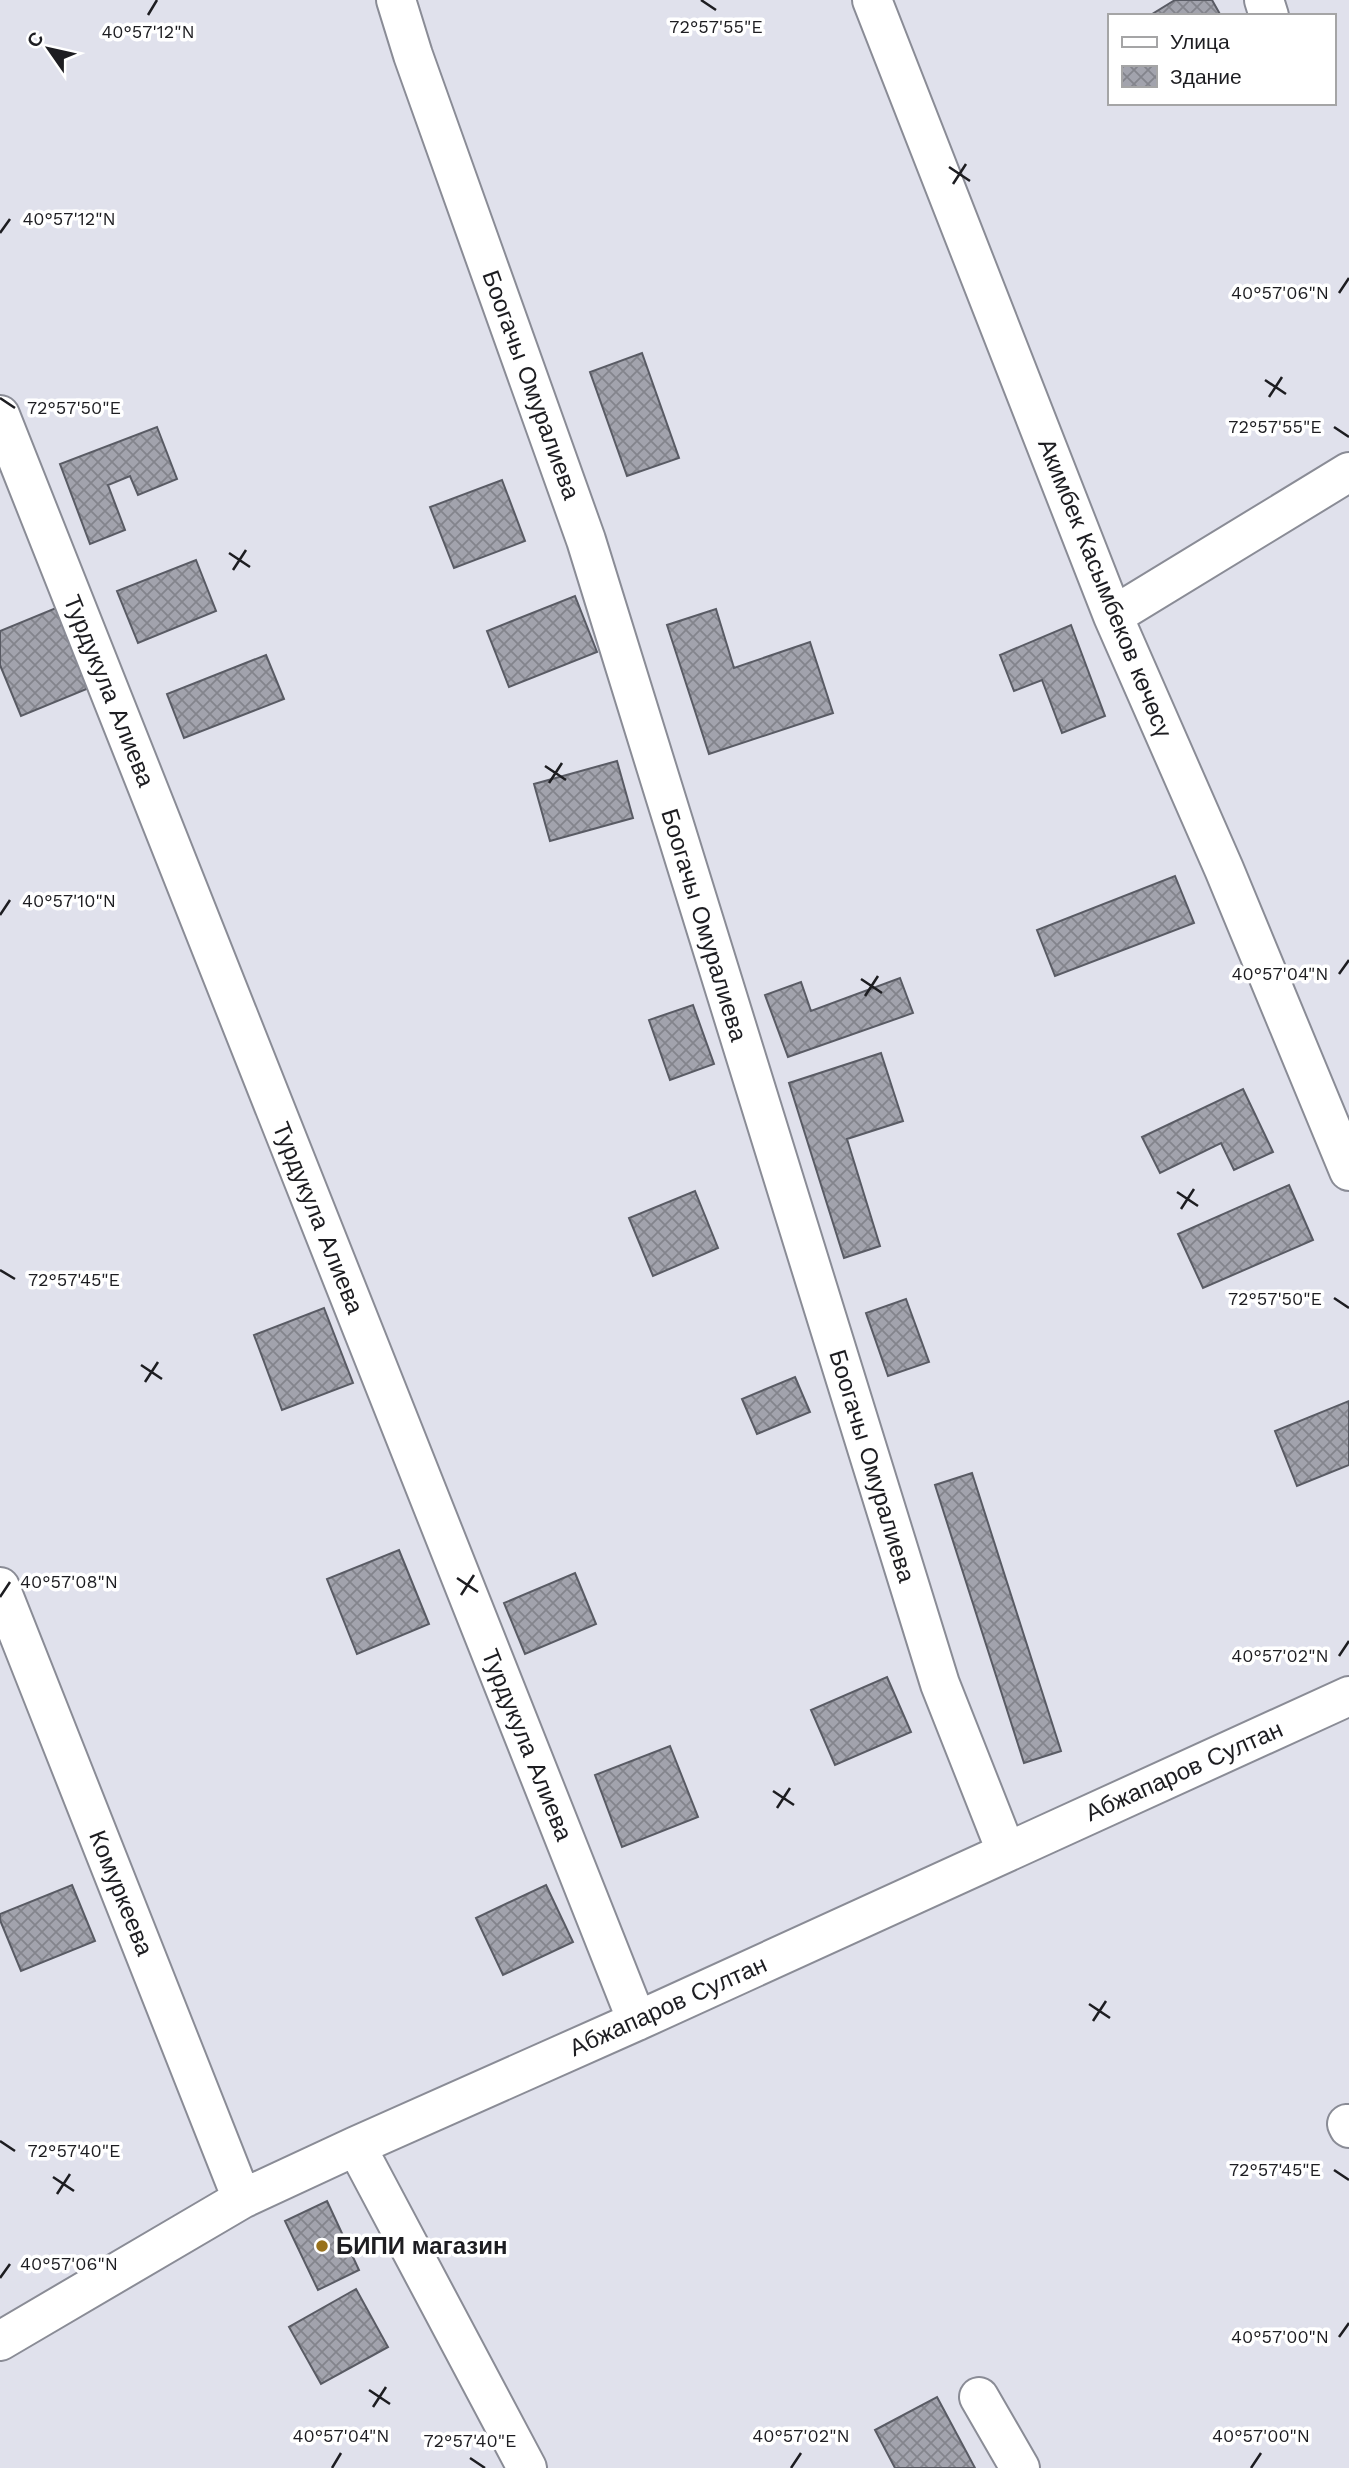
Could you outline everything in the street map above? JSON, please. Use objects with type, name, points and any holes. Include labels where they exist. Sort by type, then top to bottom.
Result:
[{"type":"street","name":"Боогачы Омуралиева","points":[[396,0],[413,55],[586,540],[940,1684],[1006,1851]]},
{"type":"street","name":"Акимбек Касымбеков көчөсү","points":[[872,0],[1113,615],[1224,869],[1349,1169]]},
{"type":"street","name":"Турдукула Алиева","points":[[0,415],[637,2021]]},
{"type":"street","points":[[1113,615],[1349,472]]},
{"type":"street","name":"Комуркеева","points":[[0,1587],[242,2199]]},
{"type":"street","name":"Абжапаров Султан","points":[[0,2341],[242,2199],[1349,1696]]},
{"type":"street","points":[[356,2146],[527,2468]]},
{"type":"street","points":[[979,2398],[1020,2468]]},
{"type":"building","points":[[1175,0],[1212,0],[1220,14],[1152,14]]},
{"type":"building","points":[[642,353],[679,458],[627,476],[590,372]]},
{"type":"building","points":[[157,427],[177,479],[138,495],[130,476],[108,485],[125,530],[90,544],[60,464]]},
{"type":"building","points":[[502,480],[525,541],[454,568],[430,507]]},
{"type":"building","points":[[196,560],[216,611],[138,643],[117,591]]},
{"type":"building","points":[[575,596],[597,652],[509,687],[487,631]]},
{"type":"building","points":[[56,608],[89,688],[21,716],[0,665],[0,631]]},
{"type":"building","points":[[716,609],[734,668],[810,642],[833,713],[709,754],[667,625]]},
{"type":"building","points":[[1071,625],[1105,716],[1062,733],[1042,680],[1014,691],[1000,655]]},
{"type":"building","points":[[266,655],[284,699],[184,738],[167,694]]},
{"type":"building","points":[[617,761],[633,818],[550,841],[534,784]]},
{"type":"building","points":[[1175,876],[1194,923],[1055,976],[1037,930]]},
{"type":"building","points":[[900,978],[913,1013],[788,1057],[765,995],[801,982],[811,1011]]},
{"type":"building","points":[[693,1005],[714,1064],[670,1080],[649,1020]]},
{"type":"building","points":[[881,1053],[903,1121],[847,1139],[880,1246],[844,1258],[789,1083]]},
{"type":"building","points":[[1243,1089],[1273,1152],[1234,1170],[1221,1143],[1160,1173],[1142,1137]]},
{"type":"building","points":[[1289,1185],[1313,1240],[1203,1288],[1178,1234]]},
{"type":"building","points":[[695,1191],[718,1248],[653,1276],[629,1218]]},
{"type":"building","points":[[906,1299],[929,1362],[888,1376],[866,1313]]},
{"type":"building","points":[[324,1308],[353,1383],[282,1410],[254,1335]]},
{"type":"building","points":[[795,1377],[810,1412],[757,1434],[742,1399]]},
{"type":"building","points":[[1349,1401],[1349,1465],[1297,1486],[1275,1431]]},
{"type":"building","points":[[972,1473],[1061,1751],[1024,1763],[935,1485]]},
{"type":"building","points":[[399,1550],[429,1624],[357,1654],[327,1579]]},
{"type":"building","points":[[575,1573],[596,1624],[525,1654],[504,1603]]},
{"type":"building","points":[[887,1677],[911,1732],[835,1765],[811,1710]]},
{"type":"building","points":[[670,1746],[698,1817],[622,1847],[595,1775]]},
{"type":"building","points":[[72,1885],[95,1941],[21,1971],[0,1914]]},
{"type":"building","points":[[546,1885],[573,1942],[503,1975],[476,1918]]},
{"type":"building","name":"БИПИ магазин","points":[[327,2201],[359,2270],[318,2290],[285,2221]]},
{"type":"building","points":[[356,2289],[388,2347],[321,2384],[289,2327]]},
{"type":"building","points":[[937,2397],[975,2468],[895,2468],[875,2430]]},
{"type":"place","name":"БИПИ магазин","points":[[322,2246]]}]
